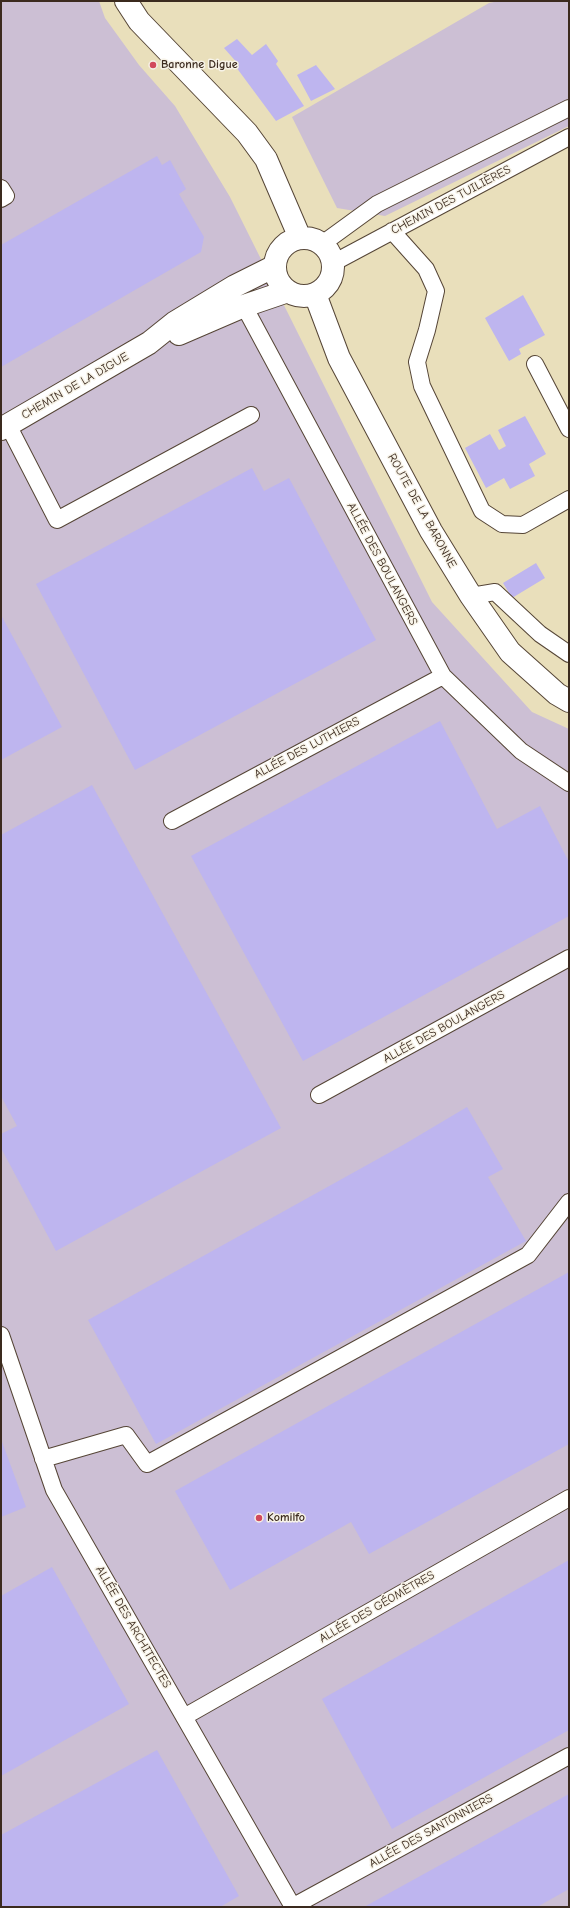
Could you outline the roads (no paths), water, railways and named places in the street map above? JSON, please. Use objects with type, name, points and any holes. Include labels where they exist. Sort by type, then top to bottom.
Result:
[{"type":"main road","points":[[126,1],[139,21],[247,133],[266,159],[300,238]]},
{"type":"main road","points":[[300,238],[308,238],[322,244],[330,252],[333,263],[333,273],[330,282],[315,294],[301,296],[288,291],[278,281],[275,266],[277,256],[282,248],[290,241],[300,238]]},
{"type":"main road","name":"CHEMIN DE LA DIGUE","points":[[4,427],[149,343],[174,323],[275,266]]},
{"type":"main road","name":"CHEMIN DE LA DIGUE","points":[[149,343],[180,333],[244,306],[288,291]]},
{"type":"main road","name":"ROUTE DE LA BARONNE","points":[[315,294],[339,358],[431,531],[471,596],[510,652],[557,694],[569,700]]},
{"type":"lane","points":[[322,244],[377,204],[569,108]]},
{"type":"lane","name":"CHEMIN DES TUILIÈRES","points":[[333,263],[569,137]]},
{"type":"lane","points":[[1,188],[6,196],[1,199]]},
{"type":"lane","points":[[392,231],[426,269],[436,291],[427,330],[417,362],[422,386],[482,511],[502,524],[523,525],[569,499]]},
{"type":"lane","name":"ALLÉE DES BOULANGERS","points":[[244,306],[443,676],[521,751],[569,783]]},
{"type":"lane","points":[[535,364],[569,429]]},
{"type":"lane","points":[[4,427],[57,520],[251,415]]},
{"type":"lane","points":[[471,596],[494,592],[540,634],[569,654]]},
{"type":"lane","name":"ALLÉE DES LUTHIERS","points":[[172,821],[443,676]]},
{"type":"lane","name":"ALLÉE DES BOULANGERS","points":[[319,1095],[569,958]]},
{"type":"lane","points":[[44,1459],[126,1435],[147,1464],[528,1255],[569,1202]]},
{"type":"lane","name":"ALLÉE DES ARCHITECTES","points":[[1,1335],[54,1490],[293,1907]]},
{"type":"lane","name":"ALLÉE DES GÉOMÈTRES","points":[[184,1717],[569,1498]]},
{"type":"lane","name":"ALLÉE DES SANTONNIERS","points":[[293,1907],[569,1756]]},
{"type":"place","name":"Baronne Digue","points":[[153,65]]},
{"type":"place","name":"Komilfo","points":[[259,1518]]}]
